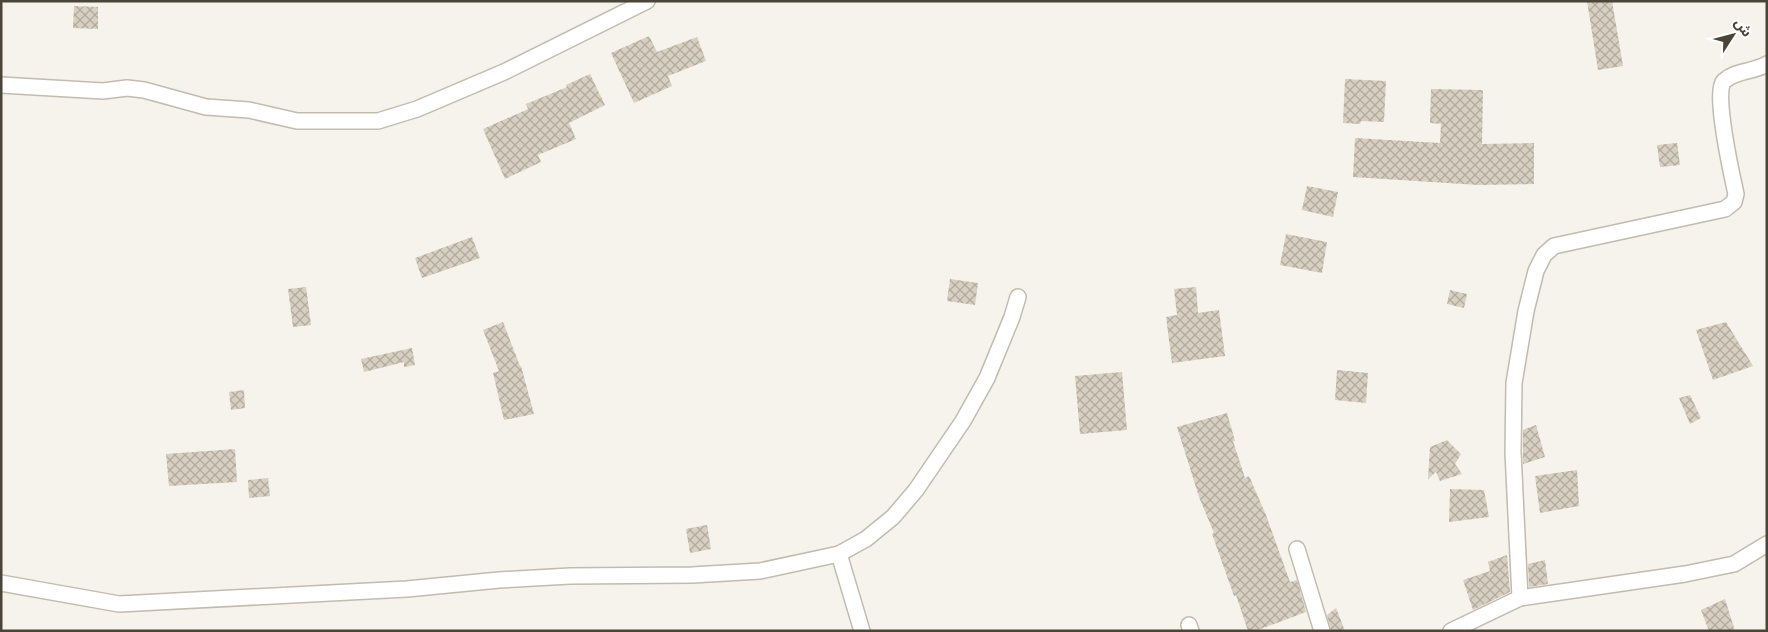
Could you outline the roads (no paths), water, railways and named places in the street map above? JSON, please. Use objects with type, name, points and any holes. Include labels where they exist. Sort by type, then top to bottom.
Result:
[{"type":"street","points":[[1,85],[103,91],[127,88],[144,90],[206,107],[249,110],[297,121],[378,121],[417,109],[504,72],[647,1]]},
{"type":"street","points":[[1520,598],[1512,452],[1514,383],[1526,311],[1536,271],[1544,255],[1554,246],[1725,209],[1734,202],[1736,194],[1721,109],[1720,90],[1722,82],[1731,76],[1767,64]]},
{"type":"street","points":[[1,583],[119,604],[407,589],[499,580],[692,575],[760,571],[839,554],[866,539],[892,517],[916,490],[963,421],[986,378],[1012,317],[1018,297]]},
{"type":"street","points":[[1451,631],[1520,598],[1685,574],[1734,564],[1767,544]]},
{"type":"street","points":[[1297,549],[1322,631]]},
{"type":"street","points":[[839,554],[862,631]]}]
